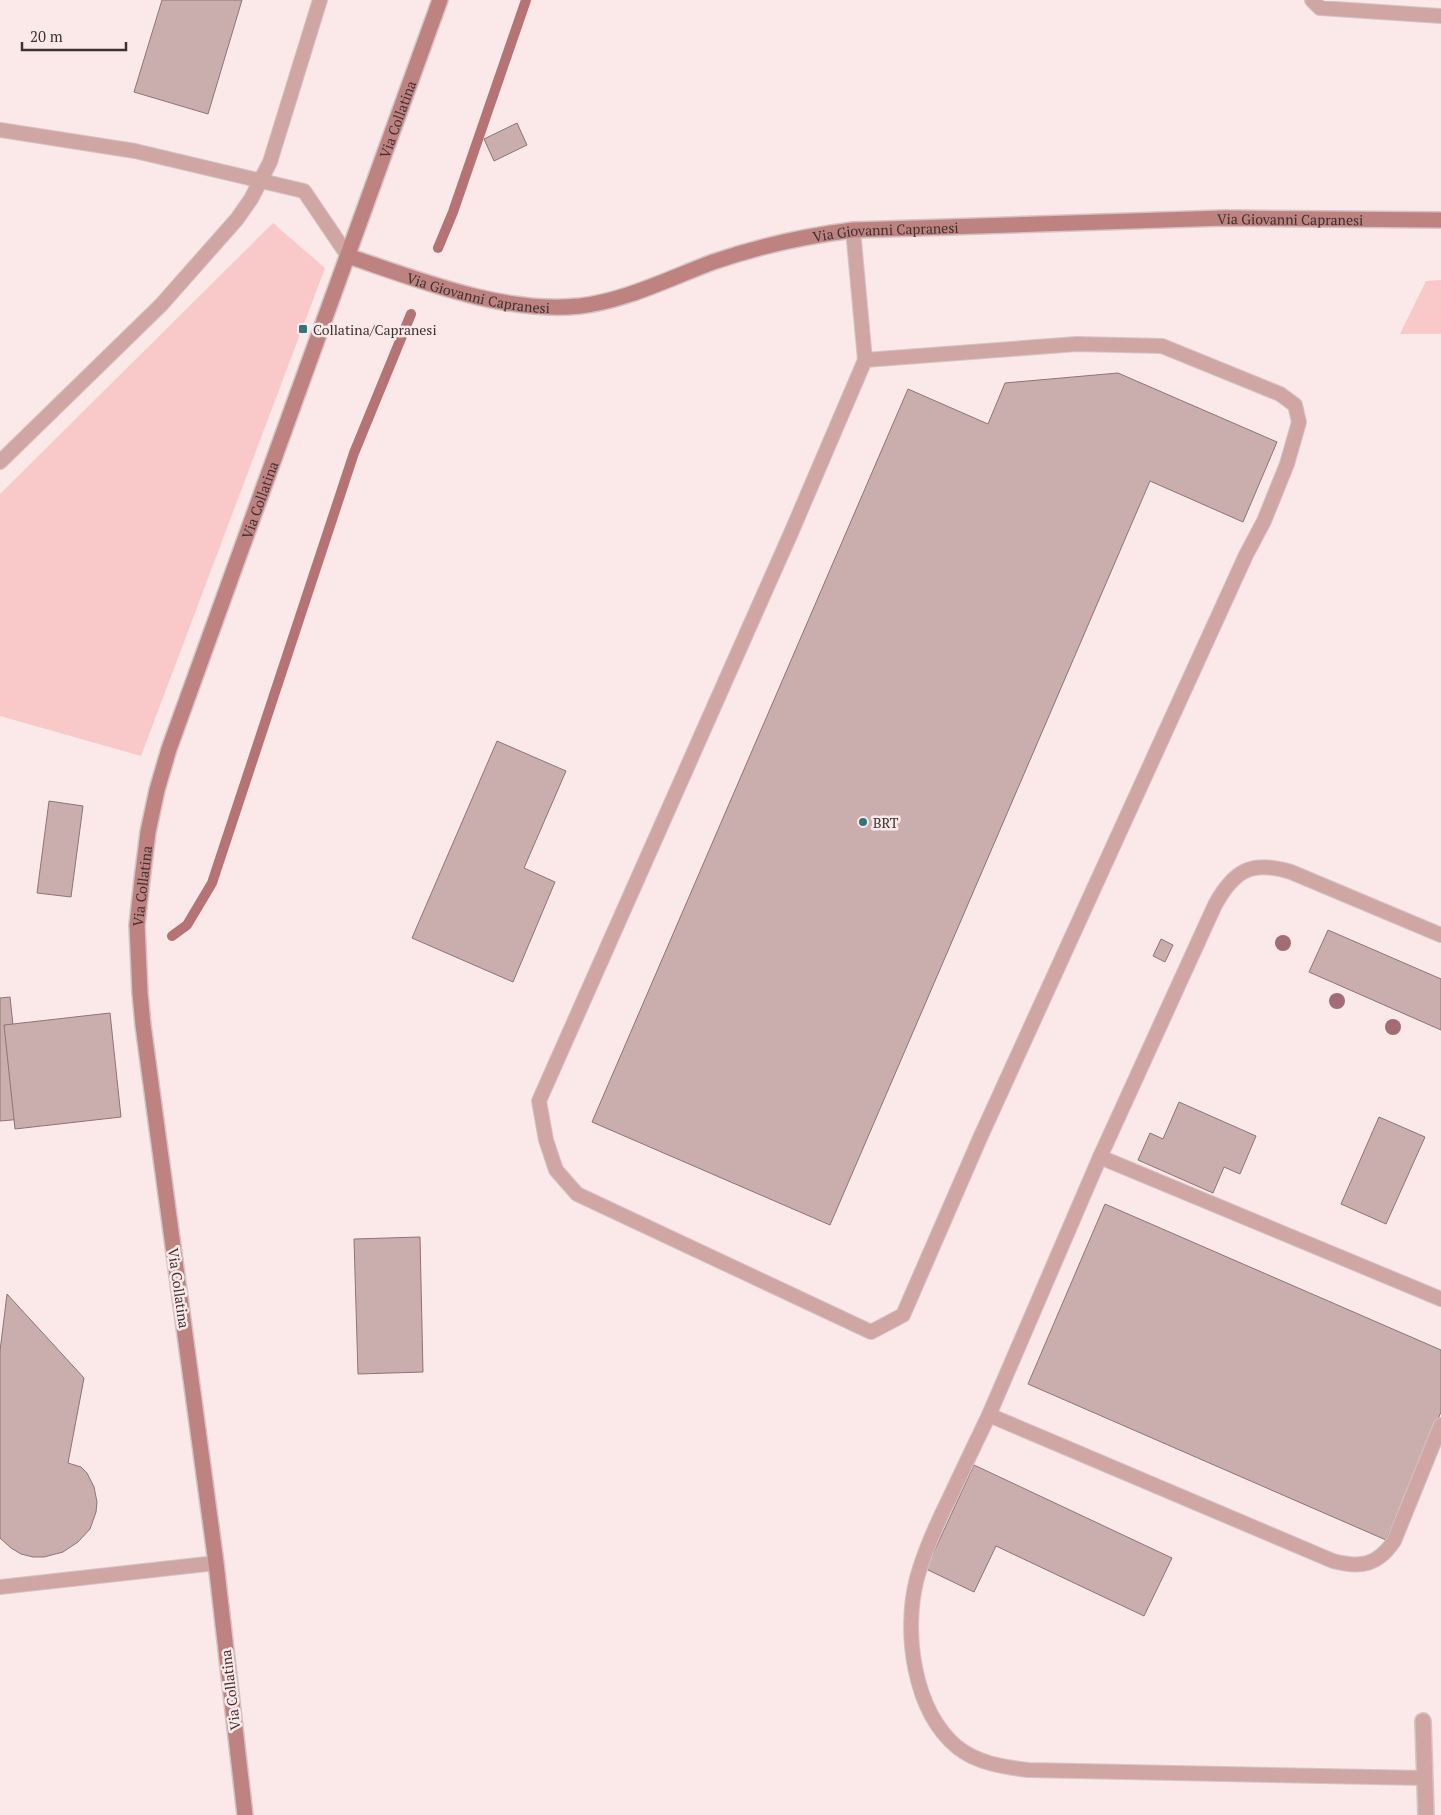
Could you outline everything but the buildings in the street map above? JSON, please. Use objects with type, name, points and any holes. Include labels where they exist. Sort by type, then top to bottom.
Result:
[{"type":"street","name":"Via Collatina","points":[[245,1815],[216,1563],[143,1025],[138,925],[142,880],[148,832],[169,748],[440,0]]},
{"type":"street","name":"Via Giovanni Capranesi","points":[[348,256],[468,294],[518,304],[563,307],[600,302],[624,295],[714,262],[775,243],[801,237],[853,230],[1215,218],[1441,220]]},
{"type":"street","points":[[1423,1721],[1426,1815]]},
{"type":"lane","points":[[0,462],[161,305],[237,219],[251,200],[270,162],[320,0]]},
{"type":"lane","points":[[1312,0],[1320,8],[1441,16]]},
{"type":"lane","points":[[0,130],[135,151],[304,191],[348,256]]},
{"type":"lane","points":[[853,230],[865,360],[680,787],[539,1101],[546,1140],[556,1170],[576,1194],[871,1332],[903,1315],[980,1138],[1246,555],[1264,521],[1287,464],[1299,422],[1295,406],[1280,394],[1162,346],[1078,344],[865,360]]},
{"type":"lane","points":[[1424,1778],[1028,1770],[988,1763],[973,1757],[945,1735],[935,1721],[923,1696],[914,1660],[912,1599],[924,1556],[934,1530],[989,1414],[1100,1158],[1215,906],[1221,894],[1232,880],[1244,871],[1259,866],[1274,867],[1291,872],[1441,935]]},
{"type":"lane","points":[[1100,1158],[1441,1299]]},
{"type":"lane","points":[[989,1414],[1332,1561],[1358,1565],[1369,1563],[1379,1558],[1394,1541],[1441,1425]]},
{"type":"lane","points":[[0,1588],[216,1563]]},
{"type":"shaded area","points":[[273,223],[325,268],[141,756],[0,716],[0,494]]},
{"type":"shaded area","points":[[1441,280],[1441,334],[1400,334],[1426,281]]},
{"type":"waterway","points":[[438,248],[453,212],[526,0]]},
{"type":"waterway","points":[[172,936],[187,925],[212,883],[354,453],[411,314]]},
{"type":"place","name":"Collatina/Capranesi","points":[[303,329]]},
{"type":"place","name":"BRT","points":[[863,822]]}]
